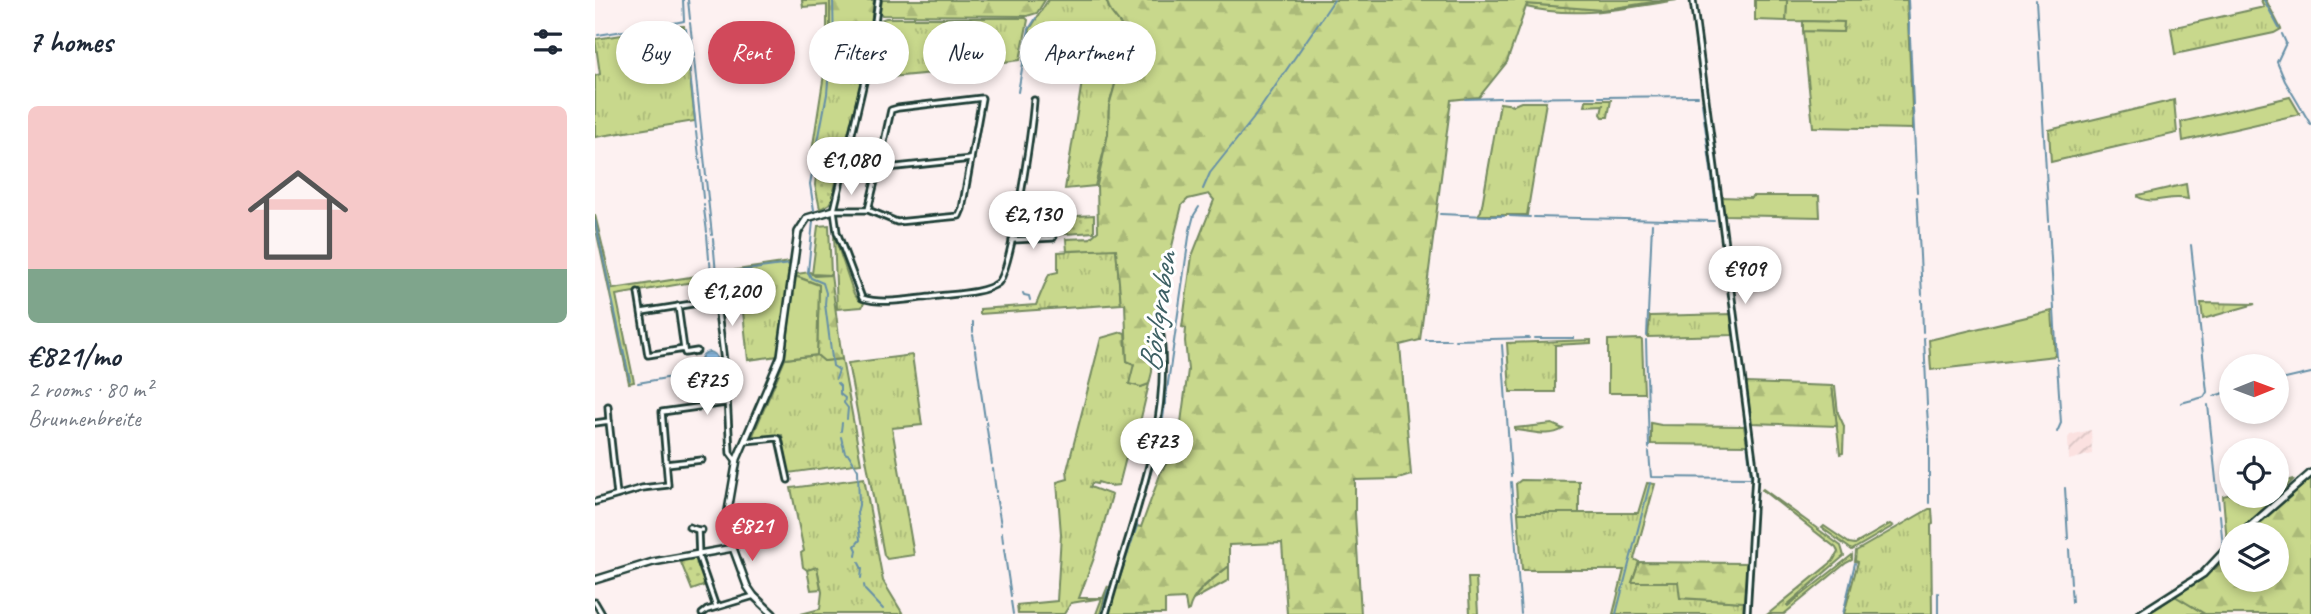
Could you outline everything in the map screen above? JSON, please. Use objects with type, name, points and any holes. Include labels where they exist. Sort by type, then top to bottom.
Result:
[{"type":"street","points":[[878,0],[871,52],[834,210],[837,232],[862,298],[911,299],[977,291],[993,286],[1004,275],[1026,163],[1034,100]]},
{"type":"street","points":[[1693,0],[1755,475],[1747,614]]},
{"type":"street","points":[[773,614],[747,586],[733,548],[728,511],[736,461],[779,363],[798,232],[807,218],[834,210],[868,210],[897,222],[959,216],[982,98],[891,110],[868,210]]},
{"type":"street","points":[[878,169],[971,159]]},
{"type":"street","points":[[1012,240],[1053,238]]},
{"type":"street","points":[[638,293],[648,355],[684,349]]},
{"type":"street","points":[[642,312],[716,298],[726,378],[730,453],[736,461]]},
{"type":"street","points":[[678,306],[685,353],[697,351]]},
{"type":"street","points":[[1106,614],[1159,419],[1163,381],[1161,336]]},
{"type":"street","points":[[595,502],[642,488],[668,485],[663,412],[726,403]]},
{"type":"street","points":[[608,405],[617,495]]},
{"type":"street","points":[[595,423],[609,421]]},
{"type":"street","points":[[745,441],[779,439],[788,480]]},
{"type":"street","points":[[666,464],[702,460]]},
{"type":"street","points":[[2255,522],[2311,473]]},
{"type":"street","points":[[689,527],[700,530],[698,555],[716,607]]},
{"type":"street","points":[[595,580],[653,562],[733,548]]},
{"type":"street","points":[[2140,614],[2203,574],[2219,557]]},
{"type":"street","points":[[702,614],[707,610],[754,596]]},
{"type":"street","points":[[595,602],[602,614]]},
{"type":"shaded area","points":[[2091,430],[2092,454],[2069,460],[2070,435]]},
{"type":"green space","points":[[802,0],[830,0],[830,21],[827,21],[827,5],[803,7]]},
{"type":"green space","points":[[830,0],[874,0],[871,21],[830,21]]},
{"type":"green space","points":[[882,0],[1045,0],[1037,13],[1027,16],[882,15]]},
{"type":"green space","points":[[1048,0],[1106,0],[1118,21],[1035,21]]},
{"type":"green space","points":[[1106,0],[1665,0],[1602,10],[1527,4],[1507,62],[1479,97],[1451,100],[1420,340],[1400,345],[1411,475],[1398,479],[1355,480],[1361,614],[1287,614],[1282,543],[1229,545],[1229,566],[1199,591],[1187,611],[1185,599],[1165,600],[1165,614],[1108,614],[1133,525],[1141,527],[1161,472],[1178,445],[1188,370],[1186,328],[1182,327],[1192,256],[1214,200],[1209,194],[1188,199],[1182,205],[1160,296],[1163,333],[1152,334],[1152,372],[1149,384],[1141,387],[1129,384],[1134,364],[1127,361],[1125,304],[1121,304],[1116,249],[1067,251],[1066,239],[1090,238],[1098,231],[1097,185],[1108,134],[1109,106],[1115,84],[1156,84],[1156,21],[1118,21]]},
{"type":"green space","points":[[1677,0],[1620,9],[1583,12],[1526,7],[1527,4],[1602,10]]},
{"type":"green space","points":[[1755,0],[1787,0],[1786,21],[1755,20]]},
{"type":"green space","points":[[1787,0],[1907,0],[1913,129],[1813,127],[1803,31],[1843,32],[1844,22],[1786,21]]},
{"type":"green space","points":[[2261,0],[2266,0],[2281,29],[2274,33],[2175,54],[2171,28],[2264,7]]},
{"type":"green space","points":[[880,20],[1028,20],[1020,21],[1020,60],[1006,62],[1006,21],[923,21],[923,74],[909,75],[909,21]]},
{"type":"green space","points":[[1803,21],[1844,22],[1843,32],[1803,31]]},
{"type":"green space","points":[[616,36],[616,84],[691,84],[695,121],[595,137],[595,76],[600,74],[595,39]]},
{"type":"green space","points":[[822,84],[860,84],[841,162],[811,158]]},
{"type":"green space","points":[[1082,84],[1115,84],[1109,106],[1108,134],[1095,186],[1065,189]]},
{"type":"green space","points":[[2290,97],[2300,114],[2183,141],[2181,122]]},
{"type":"green space","points":[[1586,100],[1611,100],[1608,117],[1601,114],[1603,105],[1585,106]]},
{"type":"green space","points":[[2174,100],[2177,133],[2051,162],[2049,130]]},
{"type":"green space","points":[[1521,102],[1546,102],[1527,215],[1478,215],[1481,211],[1500,103],[1514,105]]},
{"type":"green space","points":[[818,159],[841,162],[832,199],[820,209],[815,185]]},
{"type":"green space","points":[[2186,184],[2188,199],[2150,200],[2138,197],[2138,195]]},
{"type":"green space","points":[[1819,196],[1820,217],[1724,215],[1722,197]]},
{"type":"green space","points":[[595,215],[613,289],[710,274],[711,279],[616,295],[634,382],[629,383]]},
{"type":"green space","points":[[1094,215],[1094,232],[1037,236],[1037,233],[1060,222],[1060,217]]},
{"type":"green space","points":[[829,225],[831,275],[812,274],[818,226]]},
{"type":"green space","points":[[834,235],[854,294],[864,303],[862,307],[837,309]]},
{"type":"green space","points":[[1116,248],[1121,304],[980,314],[980,309],[1036,305],[1049,274],[1058,272],[1058,252]]},
{"type":"green space","points":[[790,262],[778,356],[748,360],[739,273],[717,276],[716,273]]},
{"type":"green space","points":[[810,272],[815,276],[831,275],[842,359],[824,361],[817,355],[819,285],[796,276]]},
{"type":"green space","points":[[795,274],[819,285],[817,355],[785,359]]},
{"type":"green space","points":[[2201,303],[2255,304],[2203,319]]},
{"type":"green space","points":[[2052,311],[2055,356],[1931,370],[1929,340]]},
{"type":"green space","points":[[1731,314],[1733,335],[1648,337],[1650,316]]},
{"type":"green space","points":[[1122,332],[1125,333],[1127,361],[1134,364],[1141,387],[1149,384],[1119,485],[1110,486],[1098,482],[1092,483],[1090,487],[1112,495],[1079,598],[1102,598],[1071,603],[1064,614],[1018,614],[1017,605],[1057,601],[1061,534],[1057,482],[1068,479],[1067,470],[1101,338]]},
{"type":"green space","points":[[1641,339],[1644,393],[1608,393],[1608,340]]},
{"type":"green space","points":[[1591,340],[1591,343],[1555,345],[1555,392],[1510,392],[1507,343]]},
{"type":"green space","points":[[817,355],[824,361],[842,359],[861,463],[789,473],[782,435],[755,438],[753,435],[785,359]]},
{"type":"green space","points":[[912,355],[922,425],[892,428],[914,555],[887,559],[884,555],[848,363]]},
{"type":"green space","points":[[1746,383],[1832,386],[1837,426],[1751,423]]},
{"type":"green space","points":[[1832,386],[1835,386],[1838,413],[1844,426],[1843,453],[1840,454]]},
{"type":"green space","points":[[1651,423],[1744,426],[1747,445],[1651,444]]},
{"type":"green space","points":[[1552,424],[1563,429],[1546,434],[1515,430],[1515,428]]},
{"type":"green space","points":[[864,478],[883,581],[903,614],[801,614],[820,609],[822,592],[817,568],[807,570],[803,567],[801,553],[804,551],[791,488]]},
{"type":"green space","points":[[2311,478],[2311,614],[2205,614],[2175,596],[2219,564],[2219,592],[2289,592],[2289,522],[2262,522],[2277,508],[2289,508],[2289,498]]},
{"type":"green space","points":[[1521,480],[1579,481],[1579,513],[1518,513],[1516,484]]},
{"type":"green space","points":[[1647,483],[1655,484],[1634,559],[1639,562],[1633,582],[1679,582],[1680,598],[1744,602],[1743,614],[1613,614],[1624,570],[1522,570],[1518,513],[1638,513]]},
{"type":"green space","points":[[1763,489],[1841,546],[1844,556],[1788,606],[1852,555],[1852,560],[1784,614],[1768,614],[1833,561],[1838,552]]},
{"type":"green space","points":[[2224,508],[2264,508],[2250,522],[2225,522]]},
{"type":"green space","points":[[1932,509],[1933,524],[1932,614],[1844,614],[1858,562],[1855,561],[1856,551]]},
{"type":"green space","points":[[1890,524],[1893,526],[1852,550],[1822,528],[1824,526],[1849,543],[1855,544]]},
{"type":"green space","points":[[694,558],[698,561],[706,585],[692,590],[680,560]]},
{"type":"green space","points":[[1639,562],[1747,563],[1744,602],[1680,598],[1678,582],[1632,582]]},
{"type":"green space","points":[[1229,566],[1229,580],[1191,601],[1207,584]]},
{"type":"green space","points":[[817,567],[821,589],[811,590],[807,570]]},
{"type":"green space","points":[[1468,578],[1476,578],[1478,614],[1470,614]]},
{"type":"green space","points":[[1108,586],[1100,614],[1096,614]]},
{"type":"green space","points":[[2175,596],[2205,614],[2148,614]]},
{"type":"water","points":[[709,352],[715,354],[715,366],[709,368],[703,366],[701,360],[703,354]]},
{"type":"waterway","points":[[683,0],[684,21]]},
{"type":"waterway","points":[[688,0],[690,19]]},
{"type":"waterway","points":[[814,210],[810,184],[827,94],[830,56],[834,47],[833,0]]},
{"type":"waterway","points":[[879,14],[881,0]]},
{"type":"waterway","name":"Börlgraben","points":[[1203,189],[1210,173],[1253,119],[1334,0]]},
{"type":"waterway","points":[[1908,0],[1909,20]]},
{"type":"waterway","points":[[2036,0],[2039,49]]},
{"type":"waterway","points":[[2264,0],[2279,28]]},
{"type":"waterway","points":[[1018,92],[1029,29],[1036,18]]},
{"type":"waterway","points":[[1909,23],[1909,34]]},
{"type":"waterway","points":[[598,35],[616,32]]},
{"type":"waterway","points":[[2282,34],[2286,43],[2277,62],[2311,125]]},
{"type":"waterway","points":[[1910,37],[1913,105]]},
{"type":"waterway","points":[[1701,44],[1703,64]]},
{"type":"waterway","points":[[2039,52],[2049,221]]},
{"type":"waterway","points":[[694,59],[706,176]]},
{"type":"waterway","points":[[1704,69],[1711,123]]},
{"type":"waterway","points":[[691,84],[696,128]]},
{"type":"waterway","points":[[1599,97],[1698,96]]},
{"type":"waterway","points":[[1503,98],[1595,97]]},
{"type":"waterway","points":[[1465,99],[1500,98]]},
{"type":"waterway","points":[[1702,103],[1717,214]]},
{"type":"waterway","points":[[1913,108],[1917,192]]},
{"type":"waterway","points":[[1711,126],[1718,174]]},
{"type":"waterway","points":[[696,132],[700,164]]},
{"type":"waterway","points":[[700,167],[703,198]]},
{"type":"waterway","points":[[1718,177],[1720,194]]},
{"type":"waterway","points":[[706,180],[712,235]]},
{"type":"waterway","points":[[1917,197],[1922,295]]},
{"type":"waterway","points":[[1721,198],[1724,220]]},
{"type":"waterway","name":"Börlgraben","points":[[1117,586],[1137,526],[1161,432],[1190,230],[1199,207]]},
{"type":"waterway","points":[[704,209],[707,232]]},
{"type":"waterway","points":[[1440,214],[1487,216]]},
{"type":"waterway","points":[[1489,216],[1504,216]]},
{"type":"waterway","points":[[1510,216],[1530,217]]},
{"type":"waterway","points":[[1534,217],[1714,221]]},
{"type":"waterway","points":[[595,221],[630,380]]},
{"type":"waterway","points":[[813,221],[808,272],[811,278],[823,283],[826,293],[833,366],[839,370],[836,379]]},
{"type":"waterway","points":[[1647,336],[1652,224]]},
{"type":"waterway","points":[[1724,224],[1735,305]]},
{"type":"waterway","points":[[2049,225],[2057,360]]},
{"type":"waterway","points":[[707,235],[709,259]]},
{"type":"waterway","points":[[713,239],[716,274],[790,264]]},
{"type":"waterway","points":[[2181,403],[2204,397],[2207,392],[2191,245]]},
{"type":"waterway","points":[[710,262],[711,273]]},
{"type":"waterway","points":[[1023,293],[1029,296],[1030,300]]},
{"type":"waterway","points":[[1922,300],[1923,332]]},
{"type":"waterway","points":[[1735,309],[1740,340]]},
{"type":"waterway","points":[[973,322],[973,332]]},
{"type":"waterway","points":[[973,335],[975,347]]},
{"type":"waterway","points":[[1455,340],[1529,338]]},
{"type":"waterway","points":[[1535,338],[1574,338]]},
{"type":"waterway","points":[[1924,338],[1927,405]]},
{"type":"waterway","points":[[1426,340],[1450,340]]},
{"type":"waterway","points":[[1646,340],[1647,375]]},
{"type":"waterway","points":[[1740,342],[1743,364]]},
{"type":"waterway","points":[[1502,345],[1511,476]]},
{"type":"waterway","points":[[975,350],[985,419]]},
{"type":"waterway","points":[[2057,364],[2061,423],[2057,432]]},
{"type":"waterway","points":[[1743,367],[1747,397]]},
{"type":"waterway","points":[[638,383],[717,369]]},
{"type":"waterway","points":[[2289,378],[2311,373]]},
{"type":"waterway","points":[[1647,377],[1649,448]]},
{"type":"waterway","points":[[837,383],[848,408],[847,419]]},
{"type":"waterway","points":[[2214,396],[2219,395]]},
{"type":"waterway","points":[[2208,405],[2219,508]]},
{"type":"waterway","points":[[1927,409],[1929,436]]},
{"type":"waterway","points":[[1749,411],[1750,418]]},
{"type":"waterway","points":[[1744,420],[1747,438]]},
{"type":"waterway","points":[[986,422],[992,464]]},
{"type":"waterway","points":[[841,431],[842,423]]},
{"type":"waterway","points":[[1751,426],[1757,476]]},
{"type":"waterway","points":[[841,437],[845,453],[858,470],[857,513],[860,540],[855,546],[856,556]]},
{"type":"waterway","points":[[1929,438],[1929,503]]},
{"type":"waterway","points":[[1649,452],[1651,477],[1751,478],[1747,441]]},
{"type":"waterway","points":[[993,469],[996,492]]},
{"type":"waterway","points":[[1511,482],[1521,614]]},
{"type":"waterway","points":[[1616,614],[1650,483]]},
{"type":"waterway","points":[[1751,592],[1757,488]]},
{"type":"waterway","points":[[2065,488],[2068,539]]},
{"type":"waterway","points":[[996,496],[1001,525]]},
{"type":"waterway","points":[[2220,515],[2221,522]]},
{"type":"waterway","points":[[1002,533],[1003,542]]},
{"type":"waterway","points":[[1004,549],[1011,596]]},
{"type":"waterway","points":[[2069,549],[2071,584]]},
{"type":"waterway","points":[[859,563],[862,569],[861,578]]},
{"type":"waterway","points":[[1843,614],[1855,563]]},
{"type":"waterway","points":[[864,585],[865,590],[883,609]]},
{"type":"waterway","points":[[2071,589],[2072,602]]},
{"type":"waterway","name":"Börlgraben","points":[[1102,614],[1108,590]]},
{"type":"waterway","points":[[1938,593],[1938,614]]},
{"type":"waterway","points":[[1749,614],[1750,595]]},
{"type":"waterway","points":[[1011,601],[1013,614]]},
{"type":"waterway","points":[[1744,602],[1744,614]]}]
